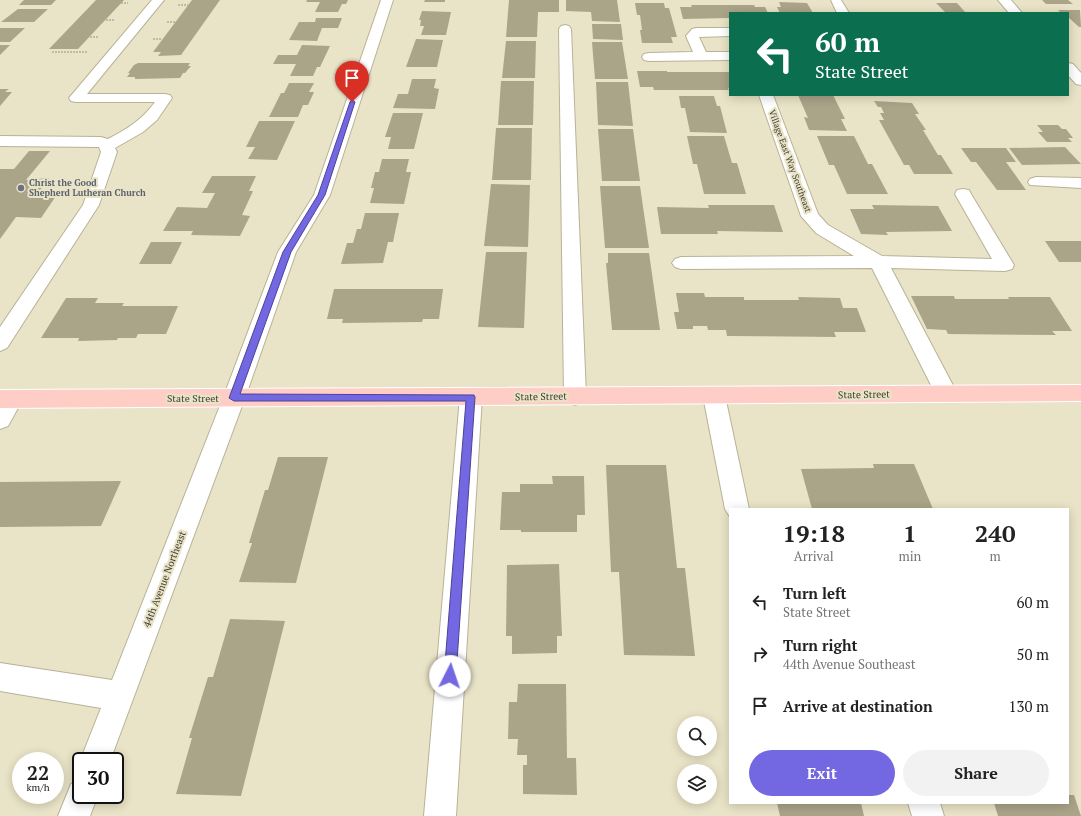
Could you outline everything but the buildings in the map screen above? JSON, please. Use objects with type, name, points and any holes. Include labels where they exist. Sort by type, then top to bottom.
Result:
[{"type":"main road","name":"State Street","points":[[6,399],[1081,393]]},
{"type":"street","points":[[107,146],[138,129],[152,117],[165,98],[76,98],[158,0]]},
{"type":"street","name":"44th Avenue Northeast","points":[[98,752],[234,398],[287,252],[322,195],[387,0]]},
{"type":"street","points":[[1004,0],[1015,12]]},
{"type":"street","points":[[836,1],[842,12]]},
{"type":"street","points":[[565,29],[575,396]]},
{"type":"street","points":[[701,56],[692,36],[696,32],[729,32]]},
{"type":"street","points":[[649,57],[729,56]]},
{"type":"street","points":[[1069,69],[1081,81]]},
{"type":"street","name":"Village East Way Southeast","points":[[766,96],[810,216],[822,229],[878,262]]},
{"type":"street","points":[[0,141],[101,142],[106,144],[109,152],[91,205],[0,343]]},
{"type":"street","points":[[1036,182],[1081,183]]},
{"type":"street","name":"Village East Way Southeast","points":[[681,263],[878,262],[1005,265],[963,194]]},
{"type":"street","points":[[878,262],[946,393]]},
{"type":"street","points":[[714,396],[737,508]]},
{"type":"street","points":[[440,816],[471,397]]},
{"type":"street","points":[[0,420],[6,399]]},
{"type":"street","points":[[0,678],[119,696]]},
{"type":"street","points":[[74,816],[79,804]]},
{"type":"street","points":[[924,804],[928,816]]},
{"type":"path","points":[[178,5],[188,5]]},
{"type":"path","points":[[106,20],[116,20]]},
{"type":"path","points":[[165,22],[175,22]]},
{"type":"path","points":[[90,37],[100,37]]},
{"type":"path","points":[[150,40],[162,40]]},
{"type":"path","points":[[65,52],[68,49]]},
{"type":"path","points":[[52,52],[88,52]]},
{"type":"place","name":"Christ the Good Shepherd Lutheran Church","points":[[21,188]]},
{"type":"route","points":[[352,102],[322,195],[287,252],[234,398],[471,397],[450,676]]}]
